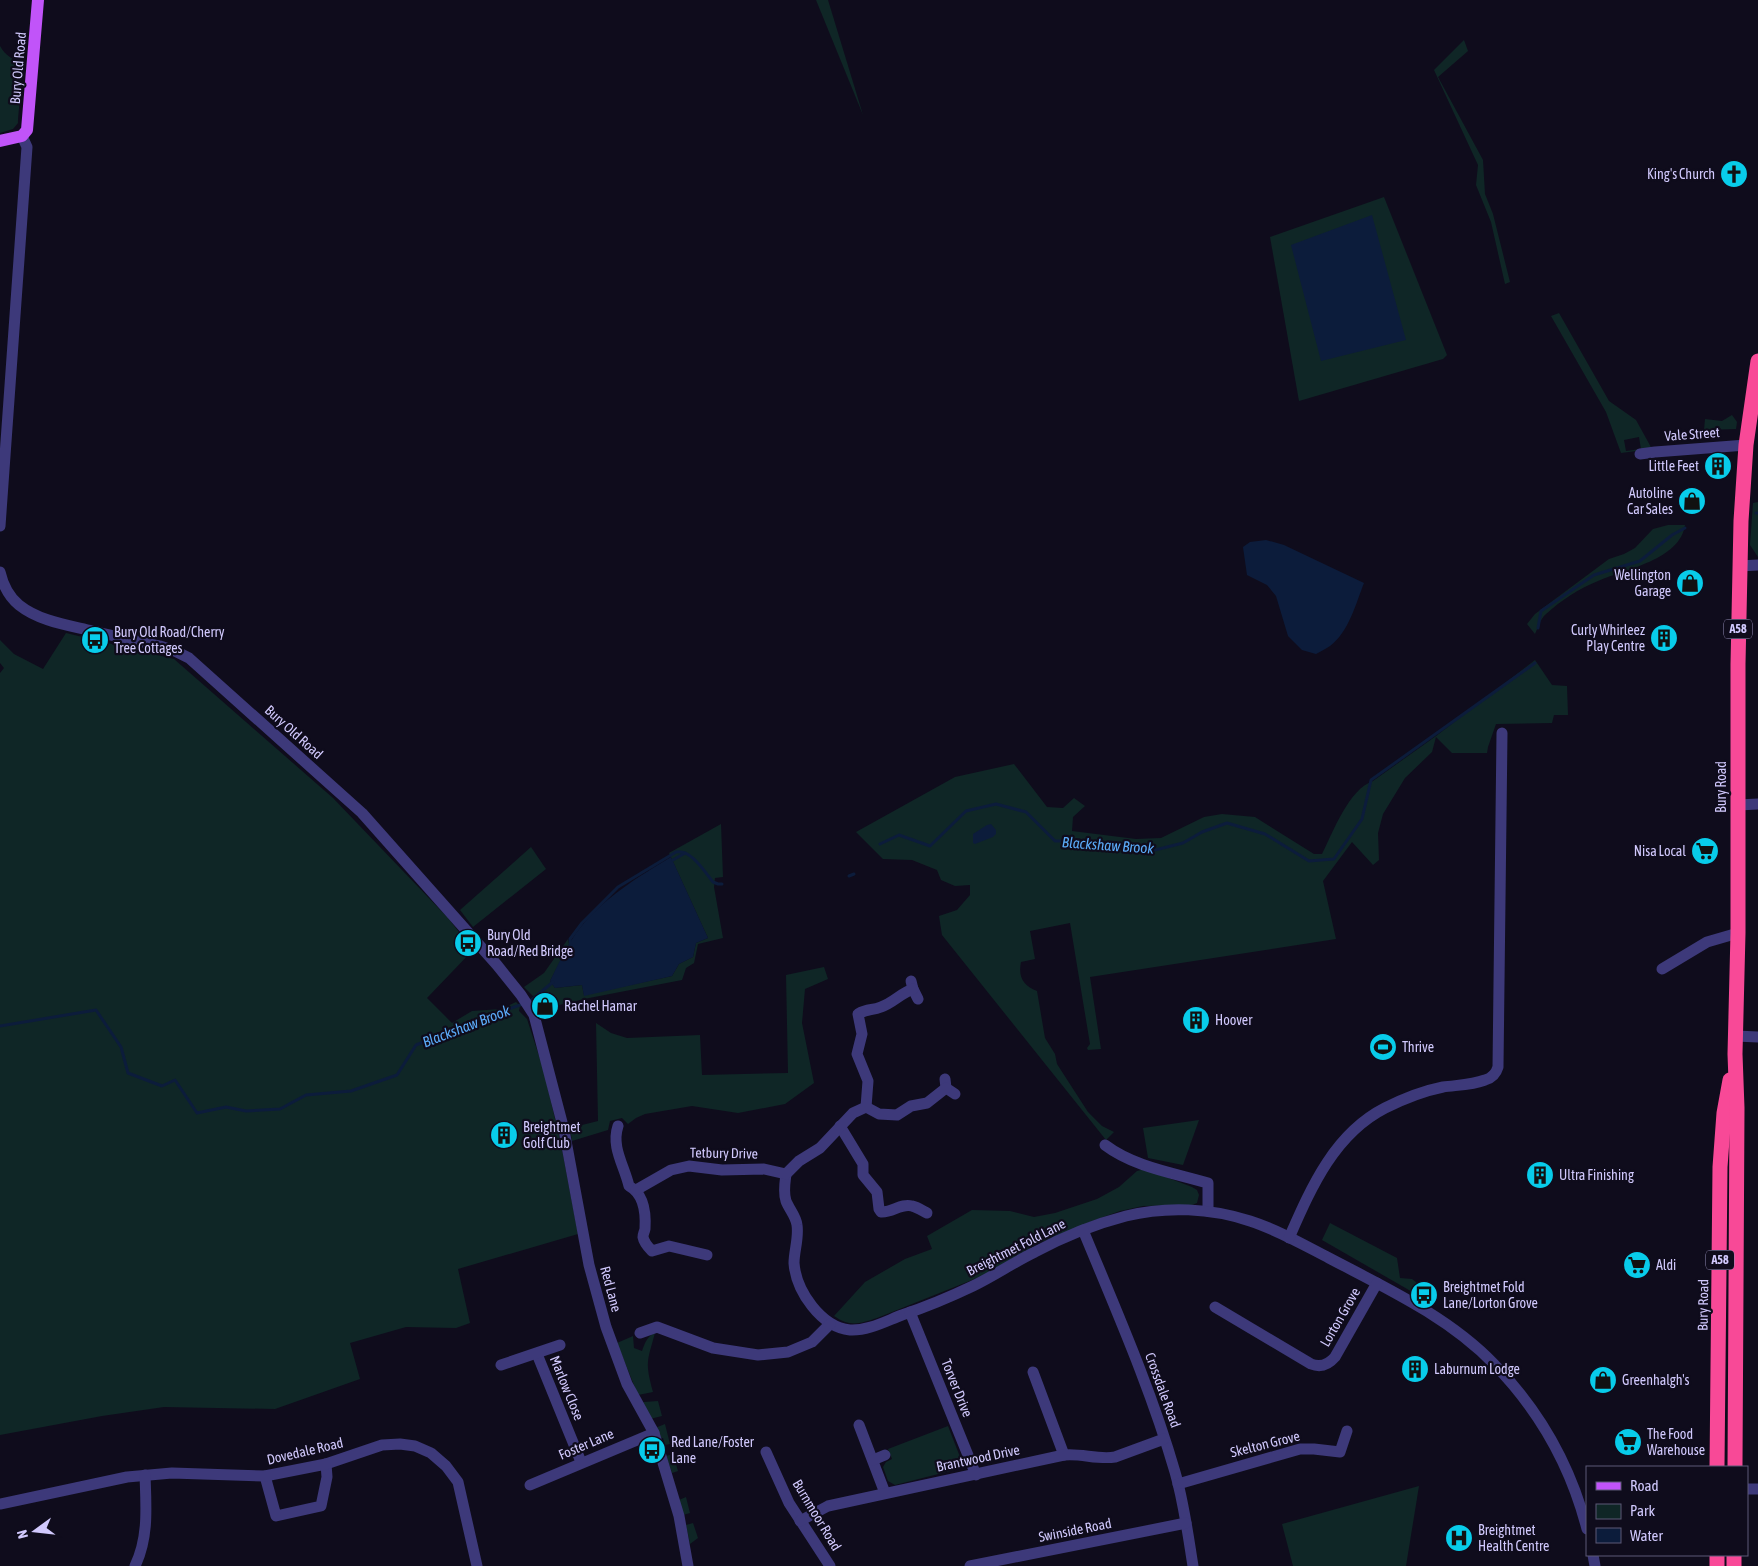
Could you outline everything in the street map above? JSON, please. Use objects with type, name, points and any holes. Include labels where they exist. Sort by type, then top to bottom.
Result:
[{"type":"highway","name":"A58","points":[[1746,445],[1758,362]]},
{"type":"highway","name":"Bury Road","points":[[1735,1466],[1739,566],[1740,521],[1746,445]]},
{"type":"highway","name":"Bury Road","points":[[1717,1466],[1720,1167],[1724,1113],[1736,1054]]},
{"type":"main road","name":"Bury Old Road","points":[[22,136],[27,130],[38,0]]},
{"type":"main road","points":[[0,141],[22,136]]},
{"type":"street","name":"Bury Old Road","points":[[0,526],[27,147],[22,136]]},
{"type":"street","name":"Vale Street","points":[[1640,454],[1746,445]]},
{"type":"street","points":[[1739,566],[1758,565]]},
{"type":"street","name":"Bury Old Road","points":[[0,572],[2,584],[9,595],[18,605],[32,614],[64,625],[160,646],[189,658],[350,801],[491,958],[521,994],[533,1012]]},
{"type":"street","points":[[1289,1238],[1323,1167],[1339,1145],[1359,1125],[1384,1108],[1413,1096],[1442,1088],[1479,1082],[1492,1077],[1498,1068],[1502,733]]},
{"type":"street","points":[[1738,804],[1758,804]]},
{"type":"street","points":[[1662,969],[1708,942],[1738,933]]},
{"type":"street","points":[[866,1107],[868,1081],[857,1054],[862,1034],[858,1014],[866,1009],[880,1008],[893,1001],[903,992],[914,990]]},
{"type":"street","name":"Red Lane","points":[[533,1012],[550,1070],[564,1130],[589,1265],[606,1327],[627,1384],[654,1433],[679,1516],[688,1566]]},
{"type":"street","points":[[1736,1036],[1758,1036]]},
{"type":"street","points":[[866,1107],[879,1114],[897,1115],[911,1106],[927,1103],[949,1087]]},
{"type":"street","points":[[640,1333],[657,1328],[713,1348],[758,1355],[788,1352],[812,1342],[830,1324],[806,1296],[796,1278],[794,1260],[797,1224],[786,1200],[784,1189],[786,1174],[799,1161],[820,1148],[853,1113],[866,1107]]},
{"type":"street","points":[[618,1126],[615,1135],[617,1153],[625,1169],[629,1186],[636,1190],[643,1204],[645,1230],[643,1236],[646,1244],[652,1250],[669,1246],[710,1255]]},
{"type":"street","points":[[840,1126],[863,1164],[863,1175],[877,1192],[880,1217],[903,1206],[912,1206],[929,1212]]},
{"type":"street","points":[[1104,1145],[1118,1155],[1134,1162],[1208,1183],[1208,1211]]},
{"type":"street","name":"Tetbury Drive","points":[[636,1190],[671,1170],[689,1166],[722,1170],[764,1169],[786,1174]]},
{"type":"street","name":"Breightmet Fold Lane","points":[[830,1324],[848,1330],[864,1329],[973,1286],[1036,1251],[1083,1230],[1126,1216],[1148,1211],[1175,1209],[1208,1211],[1250,1221],[1289,1238],[1377,1283],[1434,1316],[1464,1336],[1494,1363],[1520,1394],[1546,1431],[1566,1468],[1586,1526]]},
{"type":"street","name":"Crossdale Road","points":[[1083,1230],[1127,1334],[1164,1439],[1178,1484],[1193,1566]]},
{"type":"street","name":"Lorton Grove","points":[[1215,1307],[1315,1366],[1326,1364],[1335,1357],[1377,1283]]},
{"type":"street","name":"Torver Drive","points":[[910,1312],[976,1475]]},
{"type":"street","points":[[1242,1338],[1248,1327]]},
{"type":"street","points":[[501,1365],[560,1345]]},
{"type":"street","name":"Marlow Close","points":[[537,1354],[582,1462]]},
{"type":"street","points":[[1034,1372],[1064,1455]]},
{"type":"street","points":[[860,1425],[885,1493]]},
{"type":"street","name":"Skelton Grove","points":[[1178,1484],[1300,1449],[1308,1448],[1340,1452],[1346,1431]]},
{"type":"street","name":"Foster Lane","points":[[530,1485],[654,1433]]},
{"type":"street","name":"Brantwood Drive","points":[[800,1520],[828,1506],[885,1493],[1064,1455],[1075,1454],[1108,1458],[1164,1439]]},
{"type":"street","name":"Dovedale Road","points":[[0,1504],[108,1480],[145,1475],[180,1473],[265,1476],[326,1464],[382,1445],[400,1444],[415,1446],[431,1453],[446,1466],[458,1482],[477,1566]]},
{"type":"street","name":"Burnmoor Road","points":[[766,1452],[784,1493],[830,1566]]},
{"type":"street","points":[[873,1460],[886,1456]]},
{"type":"street","points":[[265,1476],[276,1516],[321,1506],[327,1477],[326,1464]]},
{"type":"street","points":[[135,1566],[144,1541],[146,1522],[145,1475]]},
{"type":"street","name":"Swinside Road","points":[[970,1566],[1186,1523]]},
{"type":"green space","points":[[816,0],[828,0],[863,115]]},
{"type":"green space","points":[[1464,40],[1468,51],[1438,77],[1483,160],[1485,194],[1493,214],[1510,282],[1505,284],[1491,222],[1476,185],[1478,165],[1434,70]]},
{"type":"green space","points":[[0,46],[17,63],[21,75],[21,83],[18,123],[13,129],[0,133]]},
{"type":"green space","points":[[1384,197],[1447,355],[1443,359],[1299,401],[1270,237]]},
{"type":"green space","points":[[1559,313],[1609,401],[1636,420],[1652,449],[1621,453],[1606,412],[1551,316]],"holes":[[[1639,437],[1641,449],[1626,451],[1624,440]]]},
{"type":"green space","points":[[1732,415],[1737,422],[1736,429],[1704,430],[1705,419],[1722,421]]},
{"type":"green space","points":[[1758,502],[1758,557],[1750,545],[1753,503]]},
{"type":"green space","points":[[1668,525],[1685,525],[1681,537],[1673,547],[1662,555],[1650,562],[1591,584],[1570,595],[1544,616],[1535,634],[1527,624],[1535,614],[1609,559],[1635,548],[1653,529]]},
{"type":"green space","name":"Breightmet Golf Club","points":[[66,633],[174,659],[333,798],[448,918],[473,950],[427,998],[452,1023],[472,1011],[501,1009],[516,1002],[520,1006],[519,1011],[527,1019],[543,1068],[561,1144],[578,1234],[458,1269],[470,1323],[456,1328],[406,1327],[350,1343],[360,1379],[275,1409],[164,1407],[102,1416],[0,1435],[0,673],[4,668],[0,663],[0,640],[14,654],[43,669]]},
{"type":"green space","points":[[1535,660],[1552,685],[1567,686],[1568,715],[1554,715],[1552,723],[1496,724],[1487,753],[1452,753],[1436,737],[1432,752],[1405,778],[1383,814],[1378,833],[1379,860],[1373,865],[1352,842],[1323,881],[1336,939],[1090,977],[1101,1049],[1088,1050],[1087,1048],[1090,1044],[1070,923],[1030,931],[1035,959],[1021,962],[1021,976],[1028,986],[1037,991],[1045,1038],[1055,1054],[1057,1064],[1088,1112],[1102,1126],[1114,1132],[1106,1140],[942,935],[939,916],[957,910],[970,895],[970,885],[955,886],[941,880],[937,870],[912,860],[883,859],[856,832],[955,777],[1014,764],[1047,807],[1063,808],[1074,798],[1085,806],[1073,817],[1072,831],[1136,839],[1161,838],[1204,817],[1222,814],[1255,817],[1314,854],[1322,854],[1343,812],[1356,793],[1436,736]]},
{"type":"green space","points":[[721,824],[723,877],[715,878],[714,887],[723,938],[698,944],[694,963],[686,968],[682,980],[559,1005],[549,992],[533,996],[524,987],[544,973],[568,939],[569,944],[550,981],[555,988],[582,985],[584,995],[672,976],[679,964],[693,957],[696,943],[708,938],[669,853]]},
{"type":"green space","points":[[531,847],[546,869],[473,927],[460,910]]},
{"type":"green space","points":[[824,967],[828,979],[805,989],[802,1023],[814,1083],[785,1104],[738,1113],[692,1106],[645,1114],[628,1124],[622,1118],[610,1121],[608,1130],[572,1141],[570,1128],[598,1121],[596,1023],[611,1033],[627,1038],[700,1035],[702,1075],[788,1073],[786,975]]},
{"type":"green space","points":[[1199,1120],[1183,1165],[1148,1158],[1143,1128]]},
{"type":"green space","points":[[1145,1169],[1197,1190],[1199,1195],[1197,1203],[1192,1205],[1143,1206],[1120,1211],[1037,1244],[982,1276],[877,1318],[865,1322],[850,1323],[834,1316],[865,1282],[905,1259],[932,1249],[927,1236],[972,1210],[1010,1211],[1034,1217],[1055,1213],[1097,1199],[1119,1187],[1137,1171]]},
{"type":"green space","points":[[1330,1223],[1397,1258],[1400,1278],[1412,1279],[1426,1290],[1435,1290],[1435,1305],[1322,1240]]},
{"type":"green space","points":[[655,1333],[648,1362],[653,1392],[638,1395],[617,1343],[633,1336],[634,1348],[642,1351],[648,1338]]},
{"type":"green space","points":[[658,1401],[662,1416],[650,1419],[642,1404],[644,1402]]},
{"type":"green space","points":[[665,1424],[670,1444],[665,1445],[663,1438],[661,1438],[655,1428]]},
{"type":"green space","points":[[948,1426],[962,1462],[958,1469],[895,1485],[888,1481],[883,1467],[886,1462],[892,1459],[888,1449]]},
{"type":"green space","points":[[673,1454],[678,1471],[672,1473],[666,1456]]},
{"type":"green space","points":[[1419,1486],[1406,1566],[1293,1566],[1282,1524]]},
{"type":"green space","points":[[686,1497],[690,1513],[683,1515],[679,1500]]},
{"type":"green space","points":[[693,1523],[698,1538],[690,1544],[686,1525]]},
{"type":"water","points":[[1372,215],[1406,340],[1321,361],[1291,245]]},
{"type":"water","points":[[1266,540],[1284,545],[1364,583],[1351,617],[1342,633],[1330,646],[1316,654],[1302,650],[1288,636],[1276,596],[1267,585],[1247,575],[1243,547],[1250,542]]},
{"type":"water","points":[[991,824],[996,830],[996,834],[993,837],[975,844],[973,843],[973,834]]},
{"type":"water","points":[[671,857],[708,938],[696,943],[693,957],[679,964],[672,976],[584,996],[582,985],[555,988],[550,981],[564,953],[580,928],[622,888]]},
{"type":"waterway","name":"Blackshaw Brook","points":[[1538,628],[1541,611],[1594,575],[1640,561],[1672,535],[1685,528]]},
{"type":"waterway","name":"Blackshaw Brook","points":[[880,844],[899,835],[930,846],[966,811],[996,804],[1026,812],[1055,841],[1111,843],[1155,850],[1183,843],[1202,832],[1227,823],[1265,834],[1309,861],[1334,859],[1362,819],[1371,780],[1535,663]]},
{"type":"waterway","name":"Blackshaw Brook","points":[[571,947],[570,939],[582,923],[618,887],[676,852],[682,852],[692,857],[713,882],[722,884]]},
{"type":"waterway","points":[[673,860],[685,853]]},
{"type":"waterway","name":"Blackshaw Brook","points":[[849,876],[854,874]]},
{"type":"waterway","name":"Blackshaw Brook","points":[[529,1002],[553,982]]},
{"type":"waterway","name":"Blackshaw Brook","points":[[0,1026],[96,1010],[121,1047],[128,1073],[162,1086],[175,1080],[197,1113],[226,1107],[246,1111],[280,1109],[306,1095],[351,1091],[397,1075],[416,1045],[523,1004]]},
{"type":"place","name":"King's Church","points":[[1734,174]]},
{"type":"place","name":"Little Feet","points":[[1718,466]]},
{"type":"place","name":"Autoline Car Sales","points":[[1692,501]]},
{"type":"place","name":"Wellington Garage","points":[[1690,583]]},
{"type":"place","name":"Curly Whirleez Play Centre","points":[[1664,638]]},
{"type":"place","name":"Bury Old Road/Cherry Tree Cottages","points":[[95,640]]},
{"type":"place","name":"Nisa Local","points":[[1705,851]]},
{"type":"place","name":"Bury Old Road/Red Bridge","points":[[468,943]]},
{"type":"place","name":"Rachel Hamar","points":[[545,1006]]},
{"type":"place","name":"Hoover","points":[[1196,1020]]},
{"type":"place","name":"Thrive","points":[[1383,1047]]},
{"type":"place","name":"Breightmet Golf Club","points":[[504,1135]]},
{"type":"place","name":"Ultra Finishing","points":[[1540,1175]]},
{"type":"place","name":"Aldi","points":[[1637,1265]]},
{"type":"place","name":"Breightmet Fold Lane/Lorton Grove","points":[[1424,1295]]},
{"type":"place","name":"Laburnum Lodge","points":[[1415,1369]]},
{"type":"place","name":"Greenhalgh's","points":[[1603,1380]]},
{"type":"place","name":"The Food Warehouse","points":[[1628,1442]]},
{"type":"place","name":"Red Lane/Foster Lane","points":[[652,1450]]},
{"type":"place","name":"Breightmet Health Centre","points":[[1459,1538]]}]
